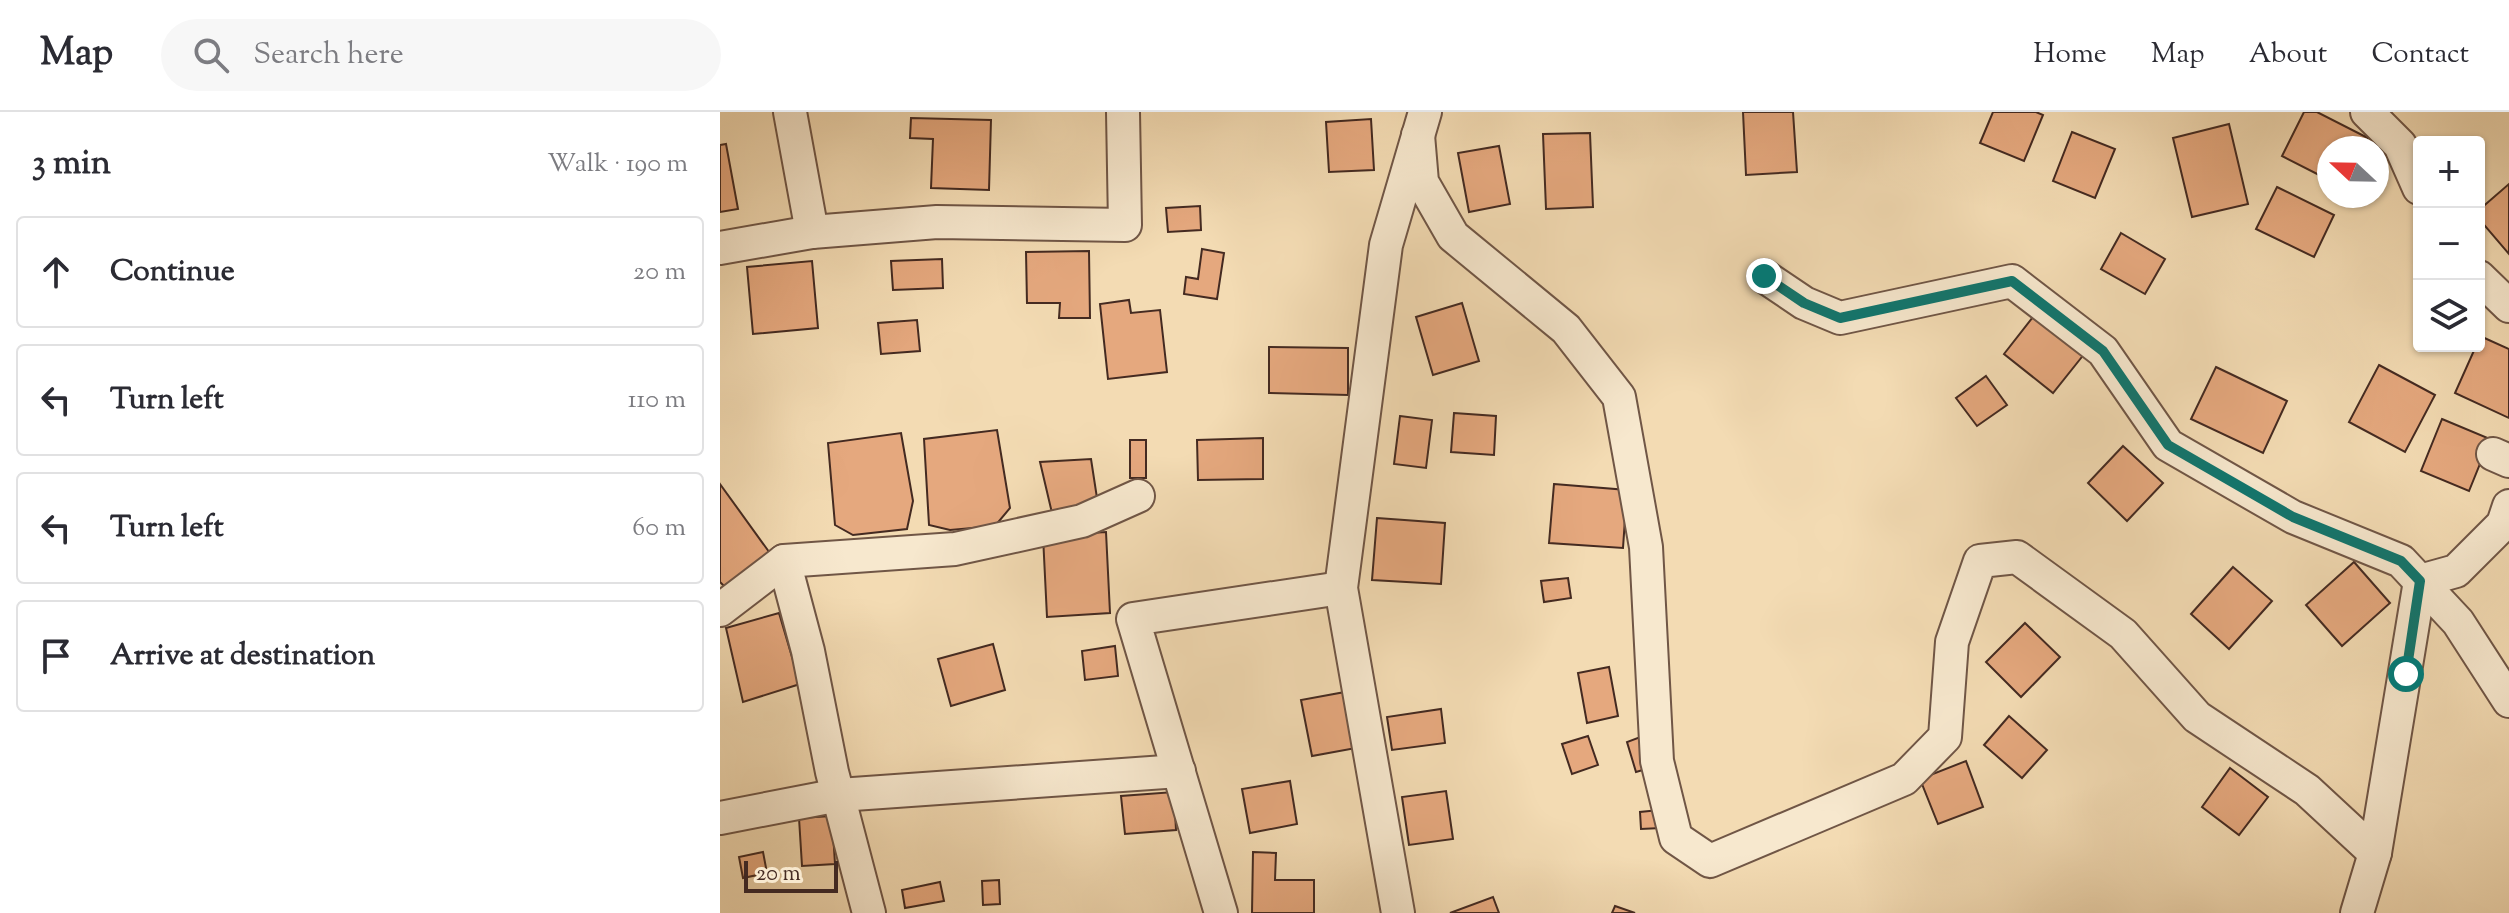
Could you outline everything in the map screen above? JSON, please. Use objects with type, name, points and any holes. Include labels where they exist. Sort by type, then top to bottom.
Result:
[{"type":"street","points":[[790,112],[812,232]]},
{"type":"street","points":[[720,248],[812,232],[937,222],[1125,225],[1123,112]]},
{"type":"street","points":[[2367,112],[2400,145],[2413,174]]},
{"type":"street","points":[[1398,913],[1341,588],[1386,245],[1422,124]]},
{"type":"street","points":[[1422,124],[1422,182],[1453,236],[1566,329],[1619,397],[1646,547],[1657,761],[1676,838],[1710,861],[1904,779],[1945,737],[1952,642],[1980,561],[2017,557],[2123,634],[2197,717],[2307,790],[2375,853]]},
{"type":"street","points":[[1764,276],[1804,303],[1840,318],[2012,281],[2103,351],[2168,445],[2293,517],[2401,561],[2458,622],[2509,701]]},
{"type":"street","points":[[2482,280],[2509,306]]},
{"type":"street","points":[[720,610],[784,561],[955,549],[1082,521],[1138,496]]},
{"type":"street","points":[[2420,581],[2456,571],[2503,524],[2509,506]]},
{"type":"street","points":[[784,561],[869,913]]},
{"type":"street","points":[[2357,913],[2375,853],[2420,581]]},
{"type":"street","points":[[1221,913],[1133,619],[1341,588]]},
{"type":"street","points":[[720,818],[839,795],[1179,771]]},
{"type":"building","points":[[1743,112],[1793,112],[1797,172],[1746,175]]},
{"type":"building","points":[[1993,112],[2036,112],[2043,115],[2024,161],[1980,143]]},
{"type":"building","points":[[2304,112],[2317,112],[2364,136],[2317,136],[2317,174],[2282,156]]},
{"type":"building","points":[[911,118],[991,120],[989,190],[931,188],[933,139],[910,138]]},
{"type":"building","points":[[1371,119],[1374,170],[1329,172],[1326,122]]},
{"type":"building","points":[[2229,124],[2248,204],[2192,217],[2173,138]]},
{"type":"building","points":[[2072,132],[2115,149],[2095,198],[2053,181]]},
{"type":"building","points":[[1590,133],[1593,207],[1546,209],[1543,134]]},
{"type":"building","points":[[726,144],[738,209],[720,212],[720,145]]},
{"type":"building","points":[[1499,146],[1510,204],[1469,212],[1458,153]]},
{"type":"building","points":[[2509,184],[2509,254],[2485,226],[2485,205]]},
{"type":"building","points":[[2277,187],[2334,215],[2314,257],[2256,229]]},
{"type":"building","points":[[1200,206],[1201,230],[1168,232],[1166,208]]},
{"type":"building","points":[[2121,233],[2165,259],[2145,294],[2101,269]]},
{"type":"building","points":[[1202,249],[1224,253],[1217,299],[1184,294],[1186,277],[1198,279]]},
{"type":"building","points":[[1089,251],[1090,318],[1059,318],[1060,303],[1027,303],[1026,252]]},
{"type":"building","points":[[942,259],[943,288],[893,290],[891,261]]},
{"type":"building","points":[[812,261],[818,328],[753,334],[747,267]]},
{"type":"building","points":[[1129,300],[1131,313],[1160,310],[1167,372],[1108,379],[1100,304]]},
{"type":"building","points":[[1462,303],[1479,361],[1433,375],[1416,317]]},
{"type":"building","points":[[2036,313],[2085,353],[2053,393],[2004,354]]},
{"type":"building","points":[[917,320],[920,351],[881,354],[878,323]]},
{"type":"building","points":[[2485,338],[2509,349],[2509,418],[2455,393],[2473,352],[2485,352]]},
{"type":"building","points":[[1269,347],[1348,348],[1348,395],[1269,393]]},
{"type":"building","points":[[2379,365],[2435,395],[2405,452],[2349,422]]},
{"type":"building","points":[[2216,367],[2287,401],[2263,453],[2191,419]]},
{"type":"building","points":[[1986,376],[2007,405],[1977,426],[1956,398]]},
{"type":"building","points":[[1454,413],[1496,416],[1494,455],[1451,452]]},
{"type":"building","points":[[1400,416],[1432,420],[1426,468],[1394,464]]},
{"type":"building","points":[[2442,419],[2490,439],[2469,491],[2421,471]]},
{"type":"building","points":[[997,430],[1010,508],[995,526],[950,530],[929,525],[924,439]]},
{"type":"building","points":[[901,433],[913,501],[907,529],[853,535],[835,525],[828,443]]},
{"type":"building","points":[[1263,438],[1263,479],[1198,480],[1197,440]]},
{"type":"building","points":[[1130,440],[1146,440],[1146,478],[1130,478]]},
{"type":"building","points":[[2123,446],[2163,483],[2127,521],[2088,483]]},
{"type":"building","points":[[1091,459],[1099,511],[1052,513],[1040,462]]},
{"type":"building","points":[[720,484],[772,556],[727,589],[720,582]]},
{"type":"building","points":[[1554,484],[1627,490],[1623,548],[1549,543]]},
{"type":"building","points":[[1377,518],[1445,523],[1441,584],[1372,580]]},
{"type":"building","points":[[1106,532],[1110,613],[1047,617],[1043,536]]},
{"type":"building","points":[[2354,562],[2390,603],[2342,646],[2306,605]]},
{"type":"building","points":[[2233,567],[2272,601],[2229,649],[2191,614]]},
{"type":"building","points":[[1568,578],[1571,598],[1544,602],[1541,581]]},
{"type":"building","points":[[779,613],[800,684],[743,702],[726,628]]},
{"type":"building","points":[[2025,623],[2060,657],[2021,697],[1986,662]]},
{"type":"building","points":[[993,644],[1005,690],[951,706],[938,659]]},
{"type":"building","points":[[1115,646],[1118,676],[1085,680],[1082,651]]},
{"type":"building","points":[[1609,667],[1618,716],[1587,723],[1578,673]]},
{"type":"building","points":[[1345,692],[1356,748],[1312,756],[1301,700]]},
{"type":"building","points":[[1441,709],[1445,743],[1392,750],[1387,717]]},
{"type":"building","points":[[2009,716],[2047,750],[2022,778],[1984,745]]},
{"type":"building","points":[[1588,736],[1598,765],[1572,774],[1562,744]]},
{"type":"building","points":[[1643,736],[1653,767],[1636,772],[1627,742]]},
{"type":"building","points":[[1966,761],[1983,807],[1938,824],[1920,779]]},
{"type":"building","points":[[2230,768],[2268,797],[2239,835],[2202,807]]},
{"type":"building","points":[[1290,781],[1297,824],[1250,833],[1242,789]]},
{"type":"building","points":[[1446,791],[1453,839],[1409,845],[1402,797]]},
{"type":"building","points":[[1174,792],[1176,830],[1125,834],[1121,796]]},
{"type":"building","points":[[1659,810],[1661,828],[1641,829],[1640,812]]},
{"type":"building","points":[[832,816],[835,864],[802,866],[799,818]]},
{"type":"building","points":[[763,852],[767,873],[743,878],[739,857]]},
{"type":"building","points":[[1253,852],[1276,853],[1275,880],[1314,880],[1314,913],[1252,913]]},
{"type":"building","points":[[999,880],[1000,904],[983,905],[982,881]]},
{"type":"building","points":[[940,882],[944,901],[905,908],[902,890]]},
{"type":"building","points":[[1493,897],[1499,913],[1450,913]]},
{"type":"building","points":[[1615,906],[1635,913],[1612,913]]},
{"type":"route","points":[[1764,276],[1804,303],[1840,318],[2012,281],[2103,351],[2168,445],[2293,517],[2401,561],[2420,581],[2406,674]]}]
